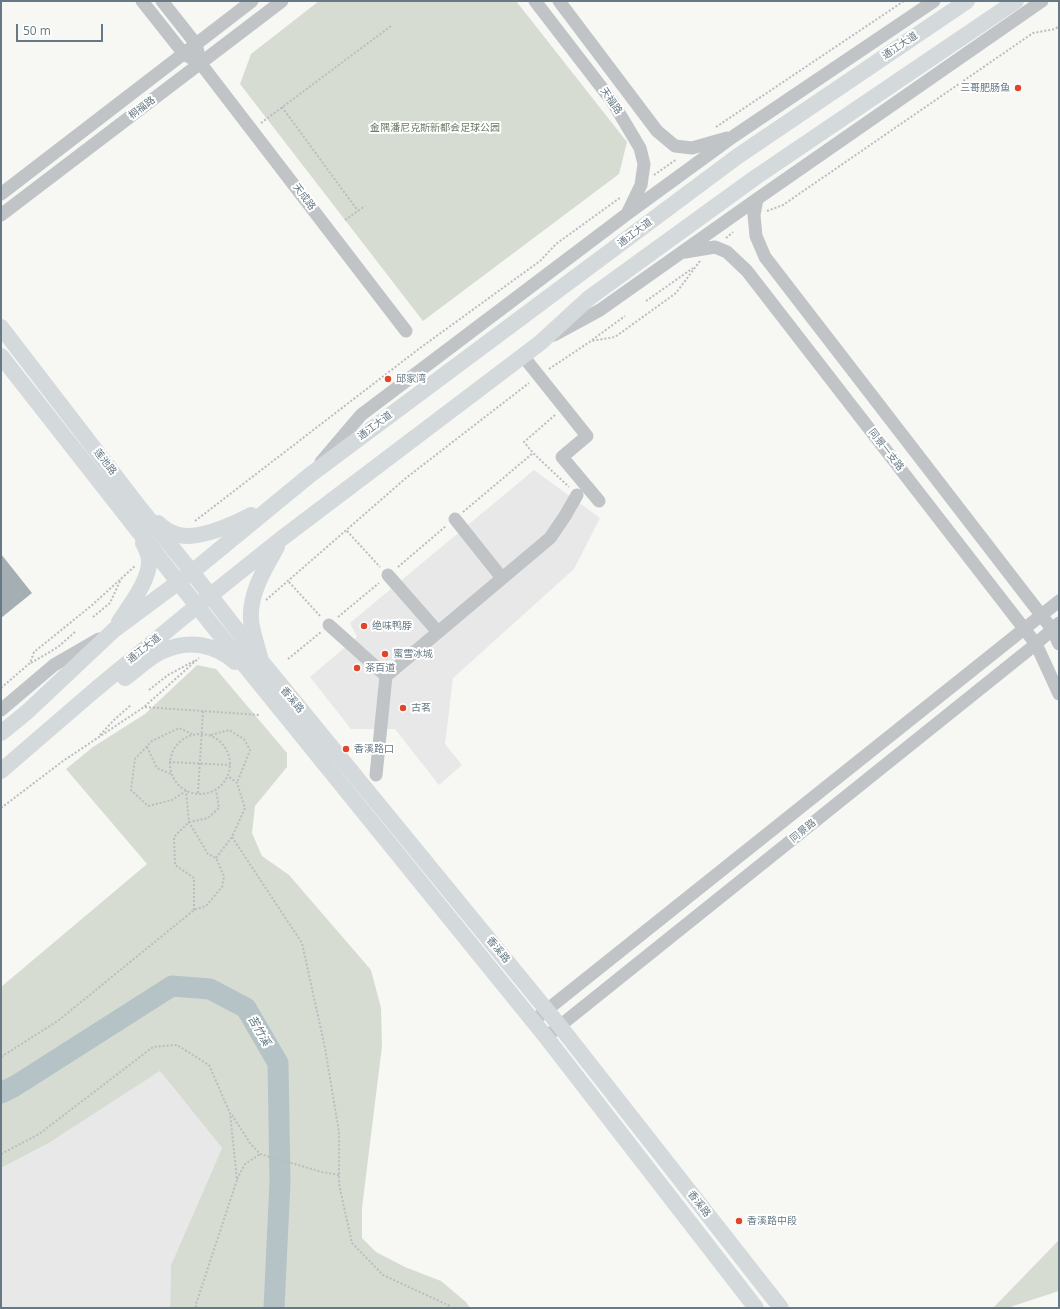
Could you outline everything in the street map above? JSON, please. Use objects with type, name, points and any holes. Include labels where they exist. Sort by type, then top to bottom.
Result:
[{"type":"main road","name":"通江大道","points":[[1,733],[27,712],[114,630],[192,572],[310,475],[738,156],[967,1]]},
{"type":"main road","name":"通江大道","points":[[1,771],[96,689],[197,606],[281,539],[540,343],[589,298],[756,177],[1016,1]]},
{"type":"main road","name":"莲池路","points":[[1,327],[134,512],[178,582],[197,606]]},
{"type":"main road","name":"莲池路","points":[[1,356],[134,512],[192,572],[211,596]]},
{"type":"main road","points":[[134,512],[166,531],[181,536],[198,535],[215,531],[238,522],[277,502]]},
{"type":"main road","points":[[114,630],[146,579],[149,562],[148,552],[134,512]]},
{"type":"main road","points":[[262,662],[251,620],[253,599],[261,576],[281,539]]},
{"type":"main road","name":"香溪路","points":[[211,596],[262,662],[547,1010],[781,1308]]},
{"type":"main road","name":"香溪路","points":[[197,606],[546,1037],[756,1308]]},
{"type":"main road","points":[[96,689],[124,679],[162,651],[177,646],[198,651],[211,647],[226,654],[263,687]]},
{"type":"street","name":"天成路","points":[[142,1],[184,54],[201,64],[406,331]]},
{"type":"street","name":"天成路","points":[[162,1],[196,44],[201,64]]},
{"type":"street","name":"桐福路","points":[[1,194],[252,1]]},
{"type":"street","name":"桐福路","points":[[1,215],[282,1]]},
{"type":"street","name":"天福路","points":[[535,1],[612,101],[640,148],[644,164],[641,185],[627,214]]},
{"type":"street","name":"天福路","points":[[559,1],[657,131],[675,146],[692,148],[734,136]]},
{"type":"street","name":"通江大道","points":[[310,475],[361,415],[627,214],[734,136],[934,1]]},
{"type":"street","name":"通江大道","points":[[540,343],[600,310],[1042,1]]},
{"type":"street","points":[[757,199],[754,215],[756,236],[765,257],[1041,615],[1056,626],[1059,644]]},
{"type":"street","points":[[683,252],[715,247]]},
{"type":"street","name":"同景一支路","points":[[715,247],[727,252],[747,270],[1025,629],[1036,644],[1059,694]]},
{"type":"street","points":[[523,356],[587,436],[562,457],[599,501]]},
{"type":"street","points":[[376,774],[386,676],[550,538],[566,516],[577,495]]},
{"type":"street","points":[[455,519],[502,578]]},
{"type":"street","points":[[388,575],[438,632]]},
{"type":"street","points":[[533,1021],[1059,601]]},
{"type":"street","points":[[329,625],[386,676]]},
{"type":"street","name":"同景路","points":[[546,1037],[559,1025],[1036,644],[1056,626]]},
{"type":"street","name":"通江大道","points":[[1,710],[54,665],[114,630]]},
{"type":"path","points":[[253,130],[391,26]]},
{"type":"path","points":[[754,215],[783,205],[1033,32],[1054,29],[1059,26]]},
{"type":"path","points":[[282,107],[358,210]]},
{"type":"path","points":[[346,220],[365,206]]},
{"type":"path","points":[[646,301],[695,266],[715,247],[738,229]]},
{"type":"path","points":[[591,341],[615,337],[676,293],[695,266]]},
{"type":"path","points":[[253,599],[267,600],[406,478],[539,376],[625,316]]},
{"type":"path","points":[[564,408],[524,442],[533,453],[577,495]]},
{"type":"path","points":[[288,659],[533,453]]},
{"type":"path","points":[[347,531],[388,575]]},
{"type":"path","points":[[93,617],[110,603],[121,578]]},
{"type":"path","points":[[288,582],[329,625]]},
{"type":"path","points":[[30,663],[58,647],[76,632]]},
{"type":"path","points":[[149,690],[198,651]]},
{"type":"path","points":[[1,808],[63,761],[144,707],[198,651]]},
{"type":"path","points":[[98,737],[131,705]]},
{"type":"path","points":[[144,707],[260,715]]},
{"type":"path","points":[[198,794],[202,711]]},
{"type":"path","points":[[186,791],[172,800],[148,806],[131,790],[135,759],[152,741],[179,728],[192,734]]},
{"type":"path","points":[[211,735],[229,730],[244,739],[250,750],[237,783]]},
{"type":"path","points":[[201,733],[211,735],[219,740],[225,747],[229,756],[230,765],[228,776],[223,784],[207,793],[198,794],[186,791],[175,781],[171,774],[170,762],[171,753],[183,738],[192,734],[201,733]]},
{"type":"path","points":[[147,746],[157,768],[171,774]]},
{"type":"path","points":[[170,762],[230,765]]},
{"type":"path","points":[[216,858],[232,837],[245,808],[237,783],[228,776]]},
{"type":"path","points":[[194,910],[194,878],[175,865],[174,837],[188,822],[208,818],[219,808],[216,789]]},
{"type":"path","points":[[1,1057],[59,1020],[194,910],[206,906],[222,887],[224,876],[216,858],[208,854],[188,822],[186,791]]},
{"type":"path","points":[[232,837],[302,943],[325,1048],[338,1124],[339,1184],[352,1243],[383,1275],[450,1306],[451,1308]]},
{"type":"path","points":[[1,1154],[39,1134],[153,1047],[176,1046],[209,1065],[230,1113],[250,1143],[260,1154],[322,1172],[339,1175]]},
{"type":"path","points":[[230,1113],[237,1180]]},
{"type":"path","points":[[196,1308],[196,1304],[237,1180],[245,1164],[260,1154]]},
{"type":"shaded area","points":[[534,470],[600,518],[574,569],[453,678],[445,744],[462,765],[439,785],[395,729],[351,729],[310,677],[357,637],[350,623]]},
{"type":"shaded area","points":[[160,1071],[222,1148],[171,1265],[170,1308],[1,1308],[1,1168],[49,1143]]},
{"type":"green space","name":"金隅潘尼克斯新都会足球公园","points":[[319,1],[516,1],[627,142],[619,174],[423,321],[240,84],[251,54]]},
{"type":"green space","points":[[197,665],[216,669],[287,753],[287,767],[255,806],[252,833],[262,856],[289,875],[371,970],[381,1008],[382,1046],[362,1208],[362,1238],[376,1252],[405,1267],[441,1281],[466,1302],[470,1308],[170,1308],[171,1265],[222,1148],[160,1071],[49,1143],[1,1168],[1,987],[147,864],[66,769],[93,747],[145,714]]},
{"type":"green space","points":[[1059,1240],[1059,1291],[1007,1308],[993,1308]]},
{"type":"building","points":[[1,554],[32,593],[1,618]]},
{"type":"waterway","name":"苦竹溪","points":[[1,1093],[15,1086],[172,986],[210,989],[246,1008],[278,1063],[280,1182],[274,1308]]},
{"type":"place","name":"三哥肥肠鱼","points":[[1018,88]]},
{"type":"place","name":"邱家湾","points":[[388,379]]},
{"type":"place","name":"绝味鸭脖","points":[[364,626]]},
{"type":"place","name":"蜜雪冰城","points":[[385,654]]},
{"type":"place","name":"茶百道","points":[[357,668]]},
{"type":"place","name":"古茗","points":[[403,708]]},
{"type":"place","name":"香溪路口","points":[[346,749]]},
{"type":"place","name":"香溪路中段","points":[[739,1221]]}]
